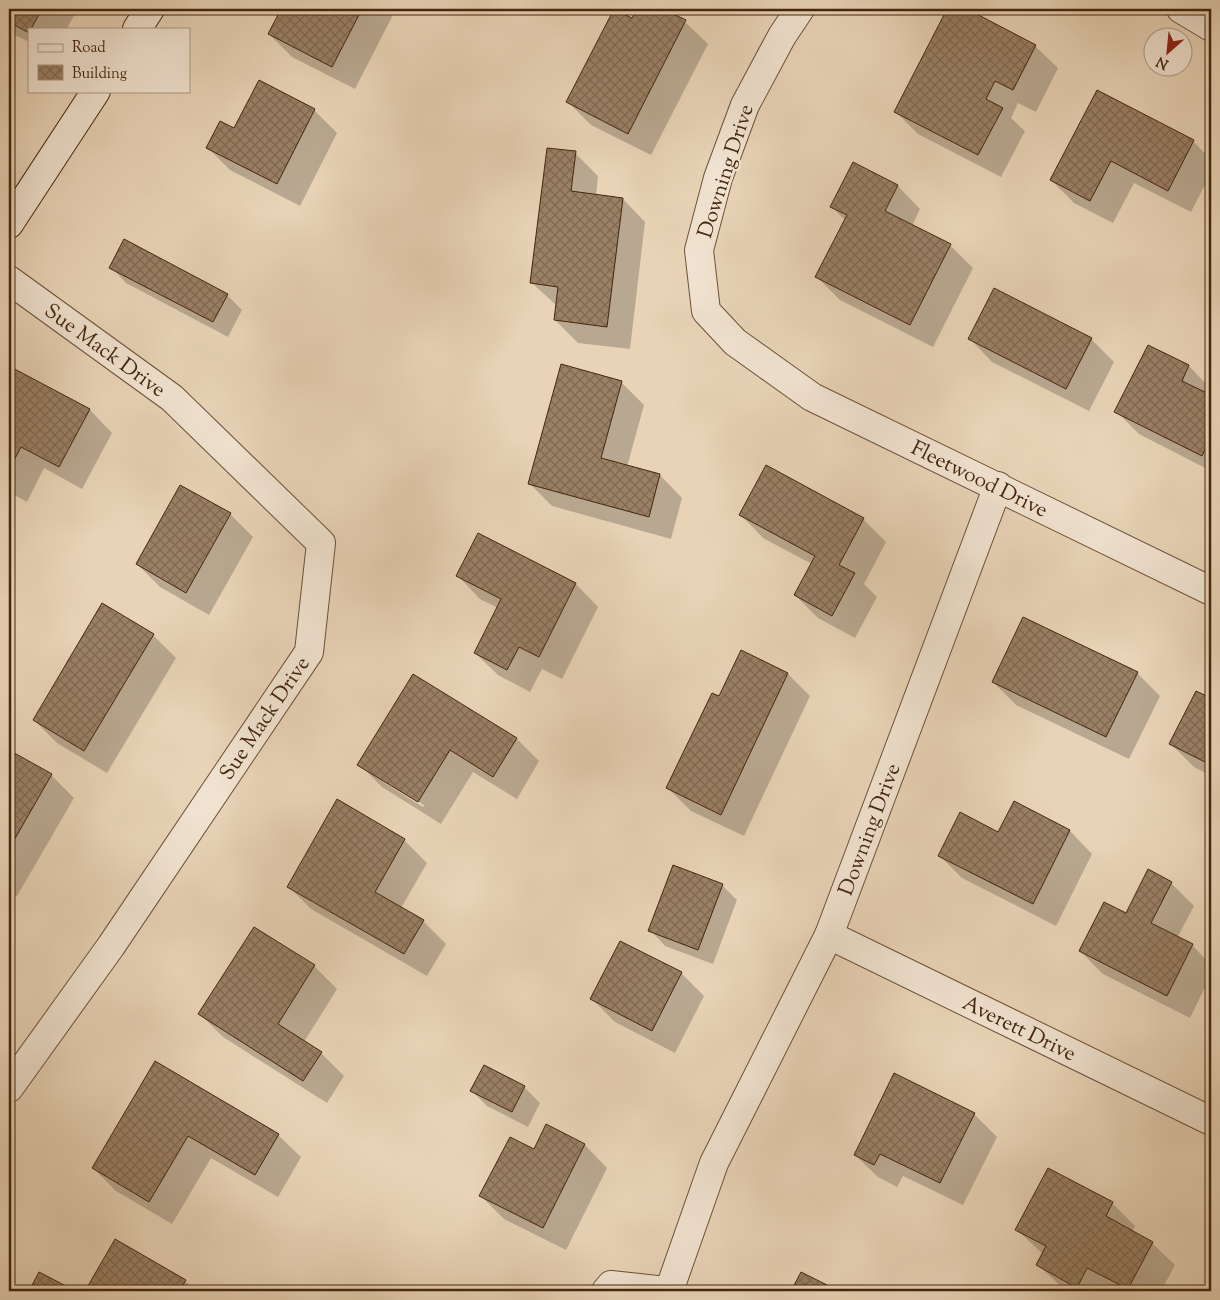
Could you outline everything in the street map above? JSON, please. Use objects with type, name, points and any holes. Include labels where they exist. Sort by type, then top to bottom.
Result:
[{"type":"street","points":[[138,28],[150,9]]},
{"type":"street","name":"Downing Drive","points":[[754,355],[735,342],[706,311],[699,250],[718,178],[745,106],[782,36],[800,9]]},
{"type":"street","points":[[1181,9],[1211,27]]},
{"type":"street","points":[[9,224],[95,92]]},
{"type":"street","name":"Sue Mack Drive","points":[[9,280],[172,398],[321,543],[309,652],[111,946],[9,1088]]},
{"type":"street","name":"Fleetwood Drive","points":[[754,355],[812,396],[1211,591]]},
{"type":"street","name":"Downing Drive","points":[[667,1291],[714,1163],[829,935],[998,486]]},
{"type":"street","name":"Averett Drive","points":[[829,935],[1211,1121]]},
{"type":"street","points":[[606,1291],[611,1285],[667,1291]]},
{"type":"building","points":[[9,9],[42,9],[32,28],[28,28],[28,32],[9,22]]},
{"type":"building","points":[[281,9],[362,9],[332,67],[268,34]]},
{"type":"building","points":[[614,9],[632,18],[637,9],[663,9],[686,20],[628,134],[566,102]]},
{"type":"building","points":[[947,9],[967,9],[1036,45],[1013,90],[995,81],[986,99],[1003,108],[978,155],[894,112]]},
{"type":"building","points":[[259,80],[315,109],[277,184],[206,148],[220,121],[234,128]]},
{"type":"building","points":[[1097,90],[1194,140],[1168,191],[1111,161],[1090,201],[1050,180]]},
{"type":"building","points":[[547,148],[576,151],[571,191],[623,198],[607,327],[554,320],[558,287],[530,283]]},
{"type":"building","points":[[853,162],[898,185],[885,211],[951,244],[910,325],[815,277],[847,215],[830,207]]},
{"type":"building","points":[[124,239],[228,294],[213,322],[109,268]]},
{"type":"building","points":[[994,288],[1092,338],[1066,389],[968,339]]},
{"type":"building","points":[[1148,345],[1189,365],[1182,381],[1211,395],[1211,437],[1202,456],[1114,412]]},
{"type":"building","points":[[561,364],[622,381],[601,458],[660,474],[649,517],[528,484]]},
{"type":"building","points":[[9,366],[90,409],[59,467],[21,447],[9,470]]},
{"type":"building","points":[[766,465],[864,518],[839,565],[855,573],[832,616],[794,595],[815,556],[739,515]]},
{"type":"building","points":[[180,485],[231,513],[186,593],[136,564]]},
{"type":"building","points":[[478,533],[576,583],[539,657],[519,647],[507,670],[474,653],[501,599],[456,576]]},
{"type":"building","points":[[102,603],[154,634],[84,751],[33,720]]},
{"type":"building","points":[[1023,617],[1138,672],[1106,737],[992,682]]},
{"type":"building","points":[[741,650],[788,673],[721,815],[666,788],[712,693],[719,696]]},
{"type":"building","points":[[413,674],[517,738],[493,777],[450,750],[418,802],[357,765]]},
{"type":"building","points":[[1196,691],[1211,698],[1211,765],[1169,744]]},
{"type":"building","points":[[9,750],[52,774],[9,849]]},
{"type":"building","points":[[337,799],[405,839],[375,892],[424,920],[404,954],[287,887]]},
{"type":"building","points":[[1014,801],[1070,830],[1033,904],[938,856],[960,812],[998,832]]},
{"type":"building","points":[[673,865],[723,884],[698,950],[648,931]]},
{"type":"building","points":[[1148,869],[1172,882],[1151,923],[1193,944],[1167,996],[1079,951],[1104,902],[1126,913]]},
{"type":"building","points":[[254,927],[315,965],[278,1024],[322,1052],[303,1081],[198,1014]]},
{"type":"building","points":[[620,941],[682,972],[652,1031],[590,999]]},
{"type":"building","points":[[155,1061],[279,1134],[255,1175],[188,1136],[149,1202],[92,1168]]},
{"type":"building","points":[[484,1065],[525,1086],[512,1112],[470,1091]]},
{"type":"building","points":[[894,1073],[975,1113],[940,1183],[880,1154],[874,1165],[854,1155]]},
{"type":"building","points":[[546,1124],[585,1144],[543,1228],[479,1196],[510,1137],[534,1149]]},
{"type":"building","points":[[1048,1168],[1113,1202],[1106,1216],[1153,1242],[1128,1289],[1087,1268],[1077,1288],[1036,1265],[1046,1246],[1015,1230]]},
{"type":"building","points":[[115,1239],[186,1280],[179,1291],[85,1291]]},
{"type":"building","points":[[39,1272],[68,1287],[66,1291],[29,1291]]},
{"type":"building","points":[[801,1272],[839,1291],[791,1291]]}]
